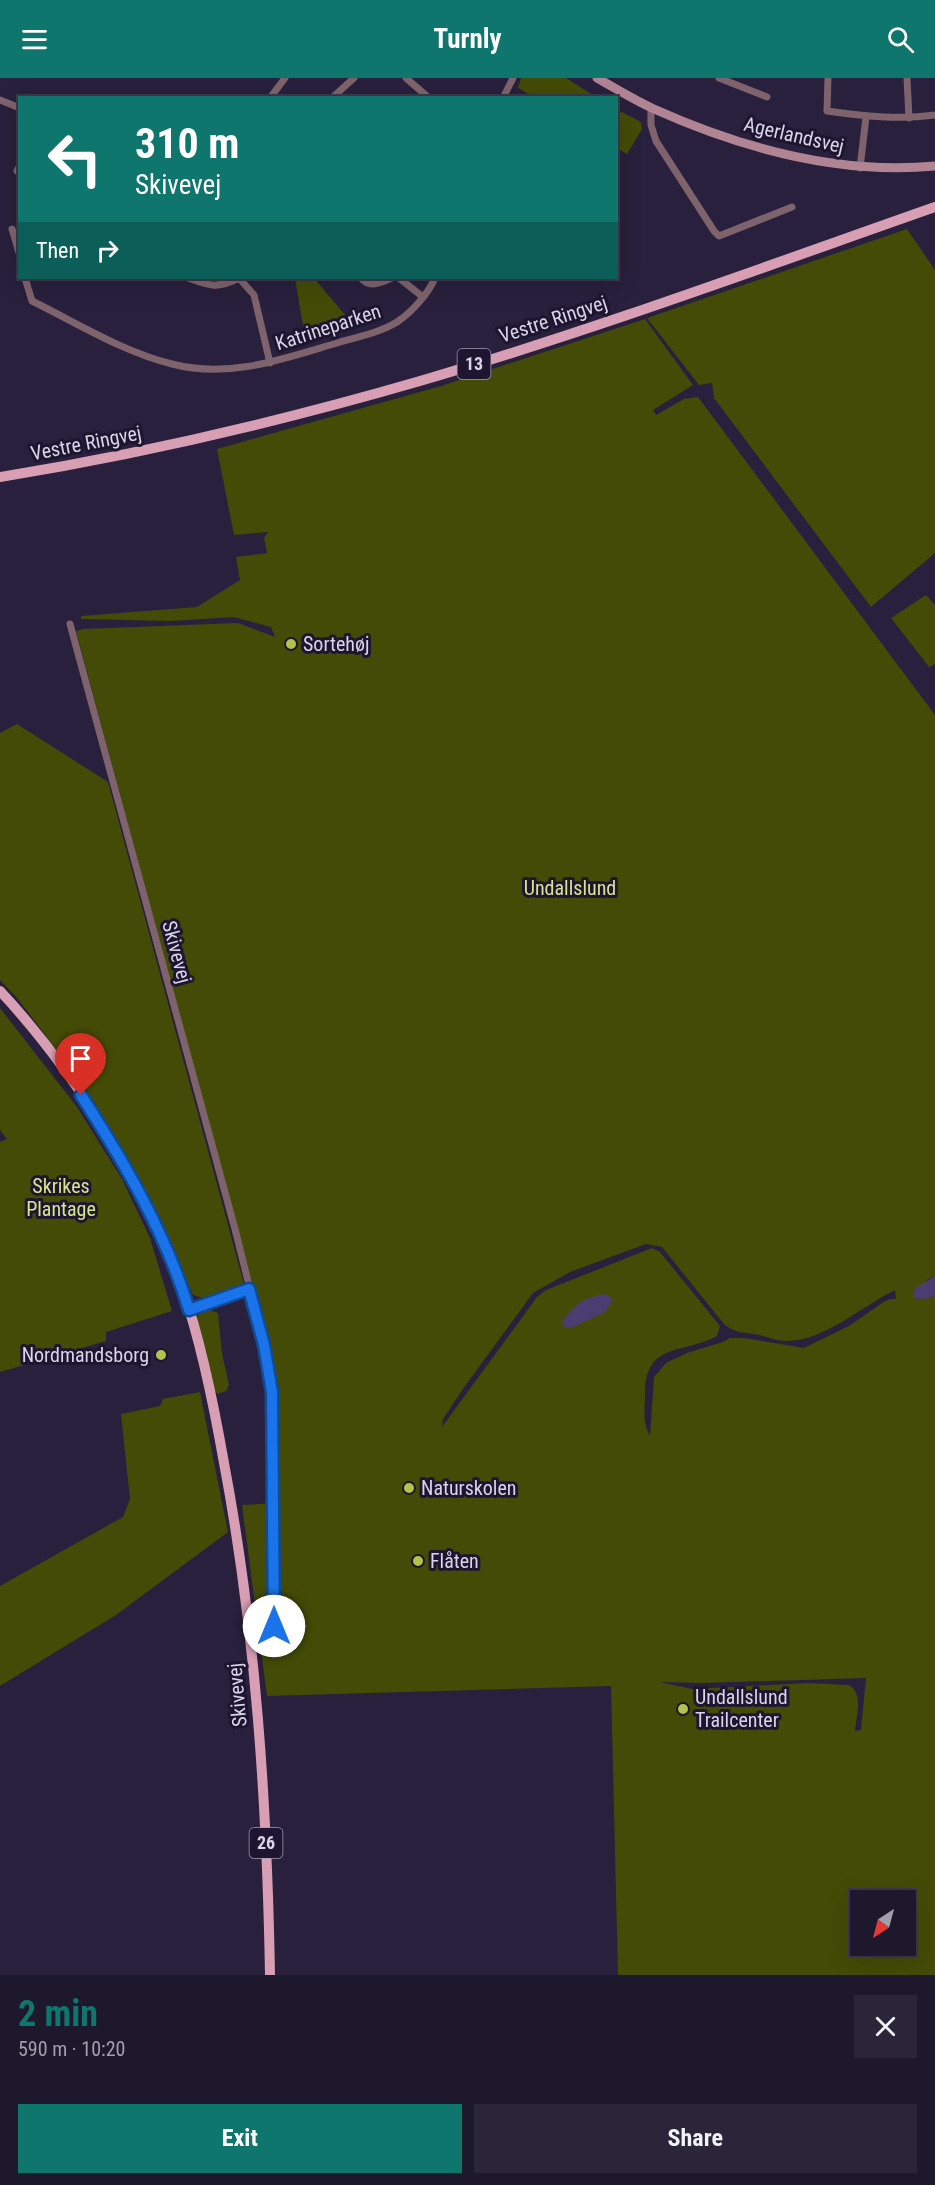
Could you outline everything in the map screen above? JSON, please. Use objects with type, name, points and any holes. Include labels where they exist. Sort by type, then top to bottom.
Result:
[{"type":"main road","name":"Vestre Ringvej","points":[[0,477],[141,451],[292,416],[420,381],[534,345],[935,207]]},
{"type":"main road","name":"Skivevej","points":[[0,991],[58,1061],[103,1128],[154,1222],[189,1310],[214,1407],[245,1580],[265,1811],[270,1975]]},
{"type":"street","points":[[272,96],[285,78]]},
{"type":"street","points":[[334,96],[354,78]]},
{"type":"street","points":[[406,78],[427,96]]},
{"type":"street","points":[[504,96],[513,78]]},
{"type":"street","name":"Agerlandsvej","points":[[597,78],[651,108],[694,126],[776,152],[860,168],[909,169],[935,166]]},
{"type":"street","points":[[719,78],[736,81],[767,97]]},
{"type":"street","points":[[828,78],[826,111],[866,117],[909,118],[935,115]]},
{"type":"street","points":[[907,78],[909,118]]},
{"type":"street","points":[[0,100],[18,107]]},
{"type":"street","points":[[651,108],[651,125],[656,141],[719,236],[792,207]]},
{"type":"street","points":[[860,168],[866,117]]},
{"type":"street","points":[[12,229],[18,251]]},
{"type":"street","name":"Katrineparken","points":[[25,279],[32,301],[144,356],[198,369],[231,369],[270,363],[379,330],[398,321],[423,297],[434,279]]},
{"type":"street","points":[[191,279],[212,286],[225,285],[237,279]]},
{"type":"street","points":[[240,279],[254,294],[270,363]]},
{"type":"street","name":"Katrineparken","points":[[362,279],[374,285],[389,279]]},
{"type":"street","points":[[400,279],[423,297]]},
{"type":"street","name":"Skivevej","points":[[70,624],[235,1229],[264,1345],[272,1392],[274,1626]]},
{"type":"street","points":[[189,1310],[249,1289]]},
{"type":"green space","points":[[521,78],[566,78],[594,96],[532,96],[518,88]]},
{"type":"green space","points":[[618,110],[641,122],[642,129],[627,154],[618,149]]},
{"type":"green space","points":[[907,229],[935,270],[935,553],[871,607],[714,398],[712,383],[699,385],[647,318]]},
{"type":"green space","points":[[295,279],[315,279],[356,328],[306,343]]},
{"type":"green space","name":"Undallslund","points":[[645,319],[693,385],[653,410],[656,415],[684,399],[698,397],[935,715],[935,1276],[927,1280],[916,1299],[935,1296],[935,1975],[618,1975],[611,1686],[267,1696],[242,1505],[278,1503],[277,1392],[268,1341],[76,631],[238,623],[275,637],[271,627],[234,617],[171,621],[81,619],[81,616],[197,607],[240,580],[236,557],[267,553],[264,538],[268,532],[234,535],[217,449],[441,386]],"holes":[[[646,1244],[662,1247],[724,1324],[732,1330],[776,1340],[800,1340],[814,1336],[895,1290],[896,1299],[882,1303],[849,1326],[804,1348],[744,1338],[730,1338],[666,1363],[654,1377],[650,1436],[644,1411],[647,1378],[651,1366],[668,1352],[717,1336],[720,1326],[660,1252],[652,1248],[546,1290],[537,1297],[442,1427],[443,1419],[463,1389],[533,1293],[570,1272]],[[866,1678],[861,1730],[855,1731],[858,1700],[854,1689],[849,1685],[808,1683],[692,1689],[660,1682]]]},
{"type":"green space","points":[[926,595],[935,605],[935,664],[929,667],[891,618]]},
{"type":"green space","points":[[17,724],[108,782],[244,1284],[203,1298],[193,1295],[158,1213],[86,1089],[18,999],[0,980],[0,733]]},
{"type":"green space","name":"Skrikes Plantage","points":[[0,1008],[77,1107],[122,1179],[150,1238],[172,1311],[106,1332],[106,1341],[0,1372],[0,1142],[7,1139],[0,1130]]},
{"type":"green space","points":[[206,1308],[218,1313],[222,1353],[229,1385],[226,1391],[218,1394],[214,1391],[197,1318],[200,1311]]},
{"type":"green space","points":[[200,1392],[228,1532],[116,1615],[0,1686],[0,1586],[123,1517],[130,1499],[121,1414],[160,1406],[163,1399]]},
{"type":"shaded area","points":[[935,1276],[935,1296],[924,1299],[913,1298],[914,1289]]},
{"type":"shaded area","points":[[605,1294],[613,1299],[605,1312],[571,1328],[564,1327],[562,1321],[576,1306],[591,1297]]},
{"type":"place","name":"Sortehøj","points":[[291,644]]},
{"type":"place","name":"Nordmandsborg","points":[[161,1355]]},
{"type":"place","name":"Naturskolen","points":[[409,1488]]},
{"type":"place","name":"Flåten","points":[[418,1561]]},
{"type":"place","name":"Undallslund Trailcenter","points":[[683,1709]]},
{"type":"route","points":[[81,1095],[138,1189],[161,1238],[189,1310],[249,1289],[264,1345],[272,1392],[274,1626]]}]
